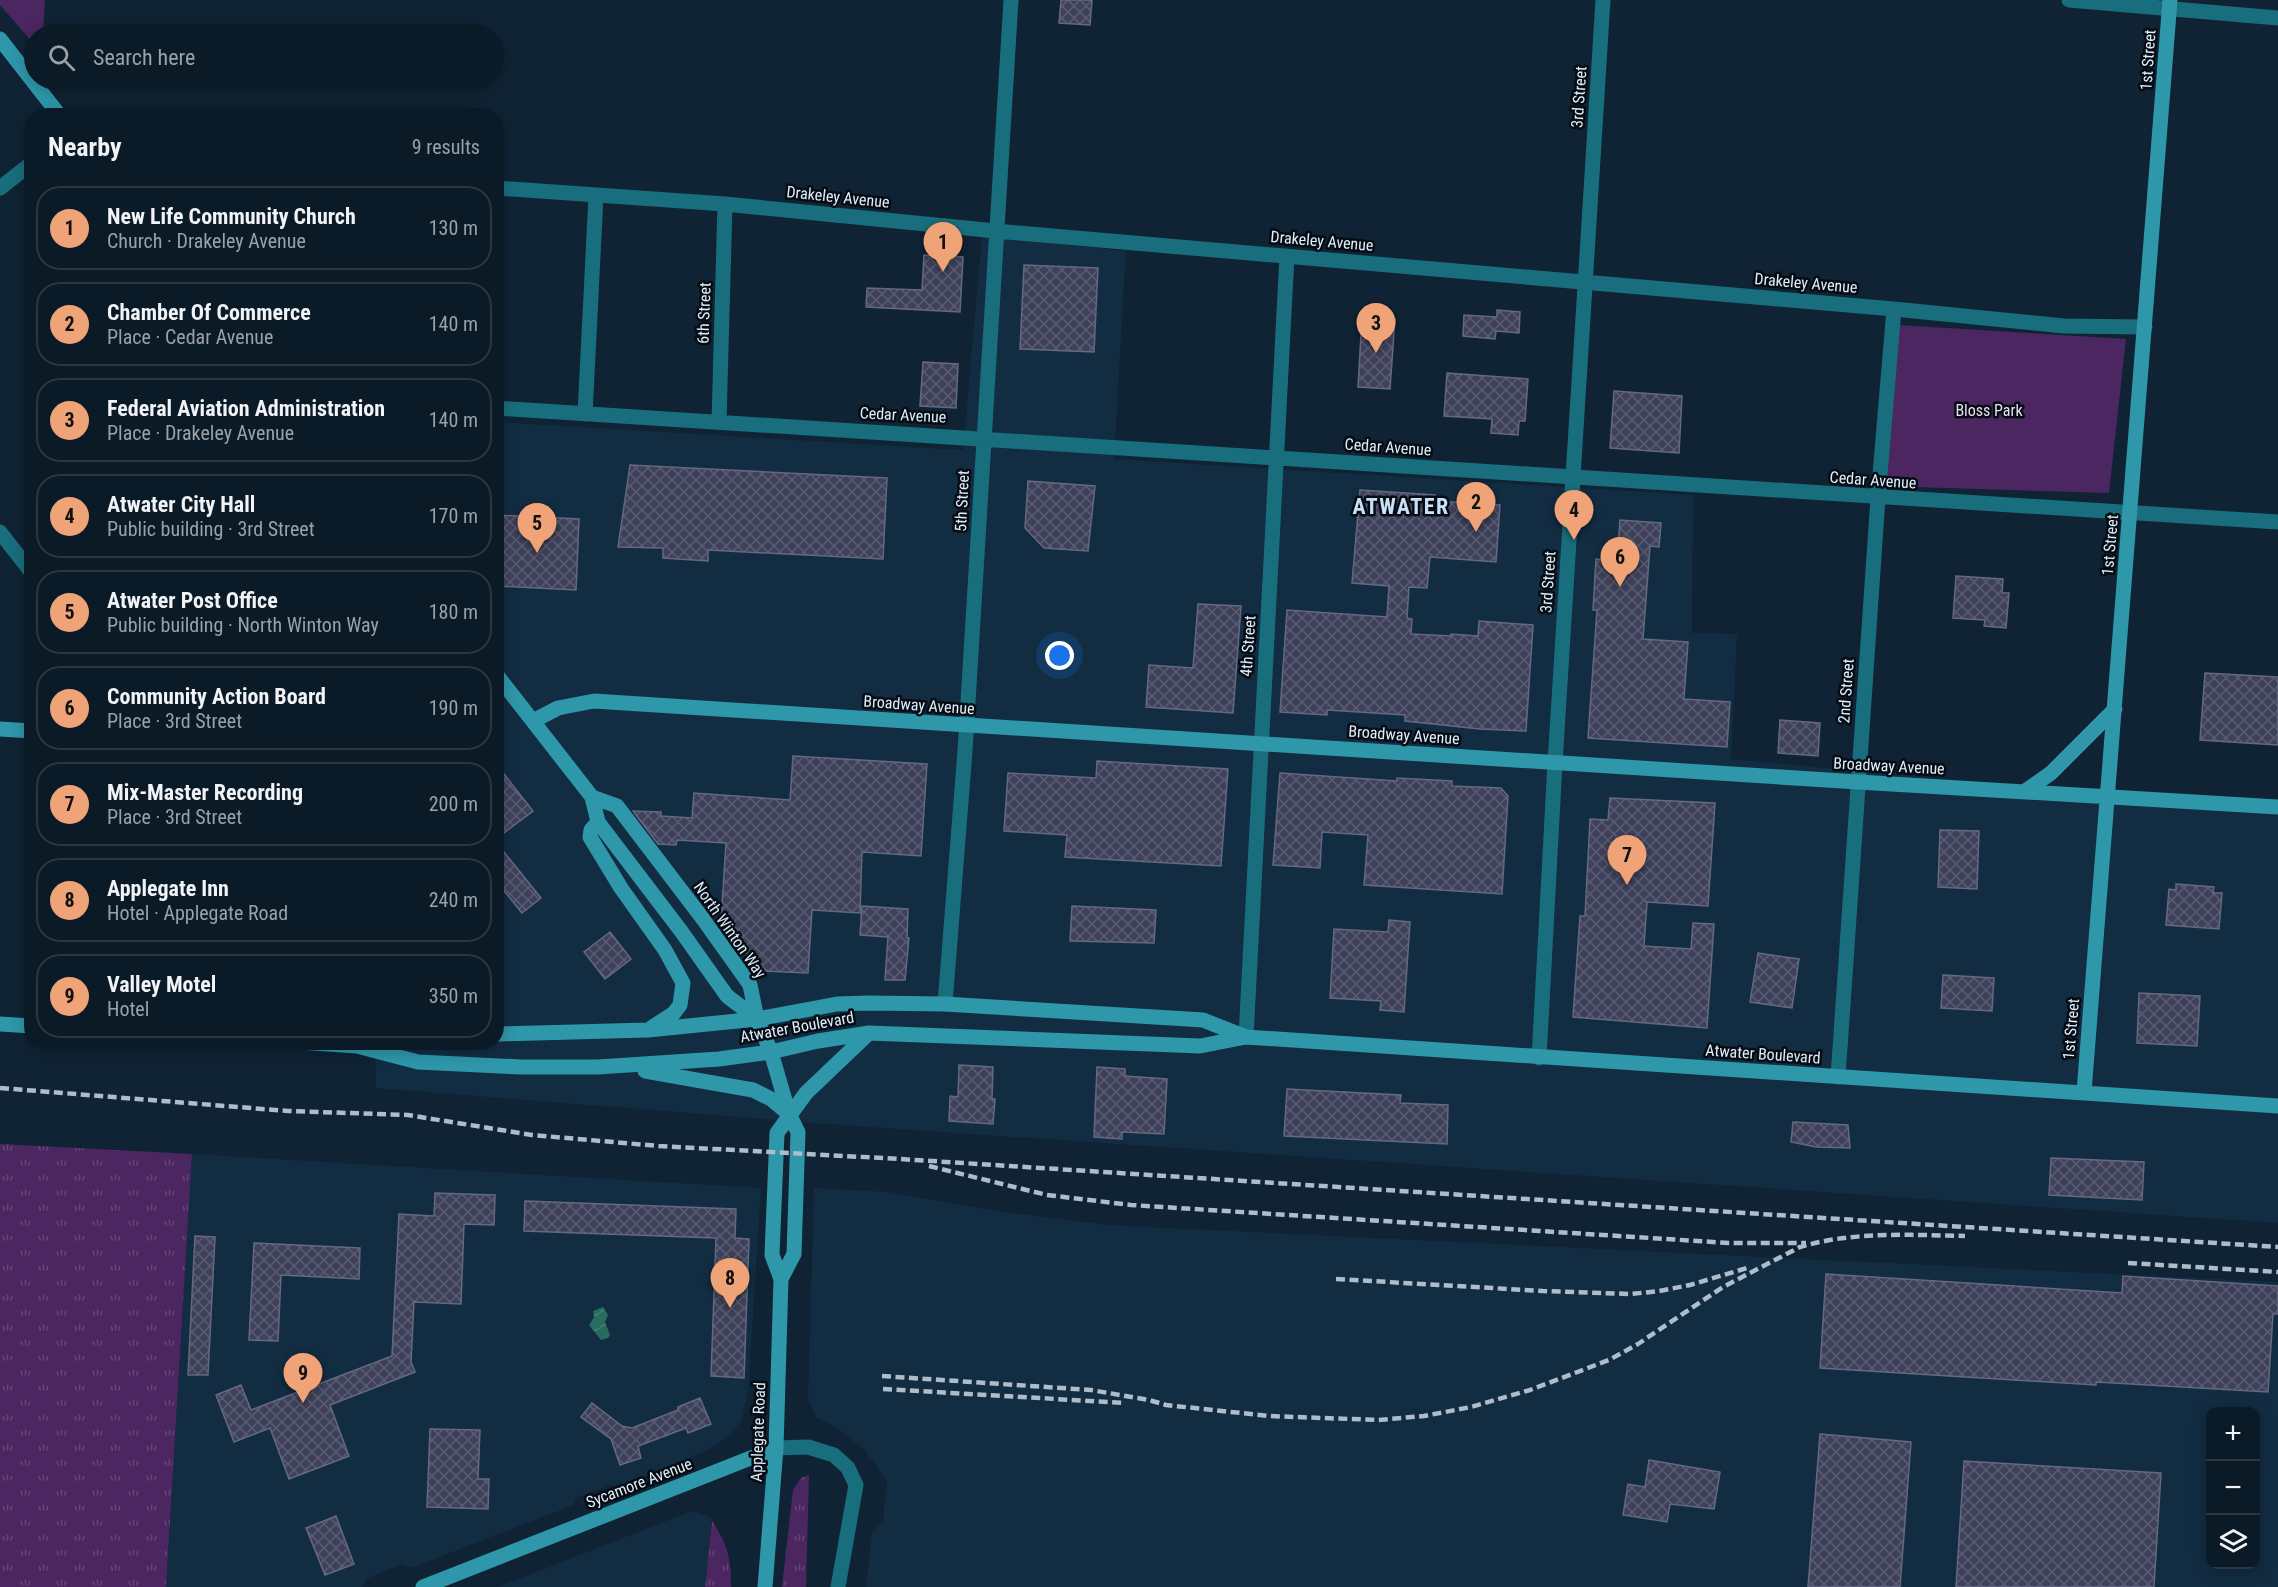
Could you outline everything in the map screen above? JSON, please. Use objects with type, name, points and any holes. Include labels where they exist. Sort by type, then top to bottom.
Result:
[{"type":"main road","name":"1st Street","points":[[2084,1092],[2170,4]]},
{"type":"main road","points":[[0,39],[24,70]]},
{"type":"main road","points":[[40,90],[54,108]]},
{"type":"main road","name":"North Winton Way","points":[[504,684],[592,797],[598,822],[727,996],[757,1019]]},
{"type":"main road","name":"Broadway Avenue","points":[[533,721],[558,708],[594,701],[2278,807]]},
{"type":"main road","points":[[2025,792],[2051,773],[2115,709]]},
{"type":"main road","points":[[0,729],[24,730]]},
{"type":"main road","name":"North Winton Way","points":[[592,797],[617,806],[703,918],[750,985],[757,1019]]},
{"type":"main road","points":[[598,822],[591,830],[590,837],[621,888],[665,950],[683,983],[680,1005],[674,1013],[648,1030]]},
{"type":"main road","name":"Atwater Boulevard","points":[[504,1034],[648,1030],[757,1019],[837,1004],[879,1002],[1203,1020],[1245,1037]]},
{"type":"main road","name":"Applegate Road","points":[[757,1019],[771,1052],[789,1114],[798,1132],[794,1254],[781,1279],[776,1448],[765,1587]]},
{"type":"main road","points":[[0,1024],[24,1026]]},
{"type":"main road","points":[[616,1066],[753,1090],[771,1099],[789,1114],[824,1075],[869,1033]]},
{"type":"main road","name":"Atwater Boulevard","points":[[377,1050],[418,1062],[521,1067],[616,1066],[678,1063],[771,1052],[818,1041],[869,1033],[1200,1046],[1245,1037],[2278,1106]]},
{"type":"main road","name":"Sycamore Avenue","points":[[423,1587],[776,1448]]},
{"type":"street","name":"5th Street","points":[[945,1004],[966,725],[1011,0]]},
{"type":"street","name":"3rd Street","points":[[1539,1058],[1555,762],[1604,0]]},
{"type":"street","points":[[2069,0],[2170,4],[2278,18]]},
{"type":"street","points":[[0,188],[24,170]]},
{"type":"street","name":"Drakeley Avenue","points":[[504,189],[725,204],[996,231],[1894,309],[2064,326],[2145,327]]},
{"type":"street","points":[[585,414],[596,196]]},
{"type":"street","name":"6th Street","points":[[719,422],[725,204]]},
{"type":"street","name":"4th Street","points":[[1245,1037],[1278,458],[1287,256]]},
{"type":"street","name":"2nd Street","points":[[1838,1077],[1878,498],[1894,309]]},
{"type":"street","name":"Cedar Avenue","points":[[504,409],[2278,522]]},
{"type":"street","points":[[0,532],[24,563]]},
{"type":"street","name":"Sycamore Avenue","points":[[776,1448],[808,1447],[834,1455],[848,1468],[856,1485],[838,1587]]},
{"type":"shaded area","points":[[982,236],[1126,251],[1114,459],[1693,495],[1692,633],[1737,634],[1731,759],[2278,810],[2278,1223],[825,1124],[376,1088],[375,1050],[504,1050],[504,422],[963,450]]},
{"type":"shaded area","points":[[192,1154],[761,1188],[748,1393],[741,1422],[726,1438],[704,1452],[618,1487],[611,1485],[576,1498],[574,1505],[411,1568],[402,1564],[366,1579],[362,1587],[166,1587]]},
{"type":"shaded area","points":[[814,1188],[889,1192],[1003,1212],[1108,1225],[2278,1282],[2278,1587],[866,1587],[872,1532],[883,1521],[887,1481],[864,1449],[832,1425],[816,1417],[808,1400]]},
{"type":"shaded area","points":[[692,1511],[712,1518],[705,1587],[498,1587]]},
{"type":"green space","points":[[0,0],[45,0],[44,24],[24,24],[24,33],[0,5]]},
{"type":"green space","name":"Bloss Park","points":[[1898,325],[2126,339],[2109,493],[1881,486]]},
{"type":"green space","points":[[0,1144],[192,1154],[166,1587],[0,1587]]},
{"type":"green space","points":[[809,1475],[806,1587],[782,1587],[793,1490],[801,1478]]},
{"type":"green space","points":[[712,1521],[728,1552],[731,1587],[705,1587]]},
{"type":"water","points":[[603,1307],[608,1315],[605,1322],[610,1335],[601,1340],[589,1325],[594,1317],[593,1311]]},
{"type":"building","points":[[1061,0],[1092,0],[1090,25],[1059,23]]},
{"type":"building","points":[[924,255],[963,257],[960,312],[866,307],[867,288],[922,290]]},
{"type":"building","points":[[1024,265],[1098,268],[1094,352],[1020,349]]},
{"type":"building","points":[[1497,310],[1520,312],[1519,333],[1496,331],[1495,339],[1463,336],[1464,315],[1497,317]]},
{"type":"building","points":[[1362,317],[1395,319],[1390,389],[1358,387]]},
{"type":"building","points":[[923,362],[958,364],[956,408],[920,406]]},
{"type":"building","points":[[1447,373],[1528,379],[1525,421],[1519,421],[1518,435],[1491,433],[1492,419],[1444,416]]},
{"type":"building","points":[[1614,391],[1682,396],[1679,453],[1610,448]]},
{"type":"building","points":[[630,465],[887,478],[883,559],[708,550],[708,561],[663,558],[663,548],[618,547]]},
{"type":"building","points":[[1028,481],[1095,486],[1088,551],[1044,548],[1025,528]]},
{"type":"building","points":[[1360,490],[1435,495],[1435,501],[1500,505],[1496,562],[1430,557],[1427,588],[1409,587],[1407,618],[1412,619],[1411,634],[1478,636],[1479,621],[1533,625],[1526,731],[1405,721],[1405,715],[1327,710],[1327,715],[1280,712],[1287,610],[1387,617],[1389,586],[1352,583]]},
{"type":"building","points":[[504,515],[579,519],[576,590],[504,586]]},
{"type":"building","points":[[1620,520],[1661,523],[1659,547],[1650,546],[1643,639],[1688,642],[1684,699],[1730,702],[1727,747],[1588,738],[1597,610],[1593,610],[1596,559],[1617,561]]},
{"type":"building","points":[[1956,576],[2003,579],[2002,593],[2009,593],[2006,628],[1984,626],[1985,620],[1953,618]]},
{"type":"building","points":[[1198,604],[1241,606],[1233,713],[1146,707],[1149,665],[1193,668]]},
{"type":"building","points":[[2205,673],[2278,677],[2278,745],[2200,740]]},
{"type":"building","points":[[1780,720],[1820,723],[1818,756],[1778,753]]},
{"type":"building","points":[[793,756],[927,764],[921,856],[862,852],[860,913],[812,910],[808,973],[761,971],[721,921],[726,843],[677,840],[676,845],[658,844],[633,811],[661,812],[661,816],[692,818],[694,793],[790,800]]},
{"type":"building","points":[[1097,761],[1228,769],[1221,866],[1065,857],[1067,835],[1004,831],[1008,773],[1096,778]]},
{"type":"building","points":[[1280,773],[1397,781],[1397,778],[1452,781],[1452,786],[1501,788],[1508,796],[1502,894],[1364,885],[1368,835],[1322,832],[1320,868],[1273,865]]},
{"type":"building","points":[[504,774],[533,811],[504,833]]},
{"type":"building","points":[[1610,798],[1715,803],[1708,906],[1647,902],[1644,946],[1691,949],[1693,923],[1714,924],[1707,1028],[1573,1017],[1580,916],[1585,916],[1590,819],[1608,820]]},
{"type":"building","points":[[1940,830],[1979,831],[1977,889],[1938,887]]},
{"type":"building","points":[[504,852],[541,898],[522,913],[504,891]]},
{"type":"building","points":[[2176,884],[2214,887],[2213,893],[2222,893],[2219,929],[2166,925],[2169,889],[2176,890]]},
{"type":"building","points":[[862,906],[908,909],[907,938],[909,938],[905,980],[885,980],[888,937],[860,935]]},
{"type":"building","points":[[1072,906],[1156,910],[1154,943],[1070,941]]},
{"type":"building","points":[[1389,920],[1410,922],[1404,1012],[1380,1010],[1381,1001],[1330,998],[1334,929],[1388,932]]},
{"type":"building","points":[[610,932],[631,959],[605,979],[584,952]]},
{"type":"building","points":[[1758,953],[1799,959],[1792,1008],[1750,1002]]},
{"type":"building","points":[[1943,975],[1994,978],[1992,1011],[1941,1008]]},
{"type":"building","points":[[2139,993],[2200,996],[2197,1046],[2137,1043]]},
{"type":"building","points":[[959,1065],[993,1067],[992,1099],[995,1099],[993,1124],[949,1121],[950,1096],[958,1097]]},
{"type":"building","points":[[1097,1067],[1125,1069],[1125,1076],[1167,1079],[1164,1134],[1122,1132],[1122,1139],[1094,1137]]},
{"type":"building","points":[[1287,1089],[1401,1095],[1400,1103],[1448,1105],[1447,1144],[1284,1136]]},
{"type":"building","points":[[1793,1122],[1848,1125],[1850,1148],[1816,1147],[1791,1142]]},
{"type":"building","points":[[2051,1158],[2144,1162],[2142,1200],[2049,1195]]},
{"type":"building","points":[[435,1193],[495,1195],[494,1225],[464,1224],[461,1304],[414,1302],[411,1362],[415,1372],[330,1405],[349,1456],[289,1479],[270,1428],[234,1442],[216,1395],[241,1385],[251,1410],[392,1356],[399,1214],[434,1216]]},
{"type":"building","points":[[525,1201],[736,1209],[735,1238],[749,1239],[744,1378],[711,1376],[716,1238],[524,1231]]},
{"type":"building","points":[[195,1236],[215,1237],[208,1375],[188,1375]]},
{"type":"building","points":[[254,1243],[360,1248],[359,1279],[281,1275],[278,1341],[249,1340]]},
{"type":"building","points":[[1826,1274],[2122,1293],[2123,1276],[2278,1286],[2278,1314],[2273,1314],[2268,1392],[2096,1382],[2096,1385],[1820,1368]]},
{"type":"building","points":[[700,1398],[711,1424],[688,1433],[686,1428],[638,1446],[641,1458],[620,1465],[611,1439],[581,1417],[592,1403],[622,1426],[632,1428],[678,1410],[678,1407]]},
{"type":"building","points":[[430,1429],[480,1430],[478,1479],[489,1479],[488,1509],[427,1507]]},
{"type":"building","points":[[1820,1434],[1911,1442],[1900,1587],[1808,1587]]},
{"type":"building","points":[[1649,1460],[1720,1472],[1714,1509],[1670,1504],[1667,1522],[1623,1515],[1628,1484],[1645,1487]]},
{"type":"building","points":[[1964,1461],[2161,1473],[2154,1587],[1956,1587]]},
{"type":"building","points":[[336,1516],[354,1564],[325,1575],[306,1528]]},
{"type":"railway","points":[[0,1088],[288,1111],[408,1115],[532,1135],[659,1146],[900,1159],[2278,1247]]},
{"type":"railway","points":[[929,1166],[1047,1195],[1131,1205],[1729,1243],[1806,1243]]},
{"type":"railway","points":[[882,1376],[1091,1390],[1166,1405],[1269,1416],[1378,1420],[1424,1416],[1471,1407],[1530,1390],[1609,1360],[1638,1344],[1723,1287],[1800,1247],[1861,1236],[1965,1236]]},
{"type":"railway","points":[[2128,1263],[2278,1272]]},
{"type":"railway","points":[[1336,1279],[1631,1294],[1690,1285],[1747,1268]]},
{"type":"railway","points":[[883,1389],[1125,1403]]},
{"type":"place","name":"New Life Community Church","points":[[943,272]]},
{"type":"place","name":"Federal Aviation Administration","points":[[1376,353]]},
{"type":"place","name":"Chamber Of Commerce","points":[[1476,532]]},
{"type":"place","name":"Atwater City Hall","points":[[1574,540]]},
{"type":"place","name":"Atwater Post Office","points":[[537,553]]},
{"type":"place","name":"Community Action Board","points":[[1620,587]]},
{"type":"place","name":"Mix-Master Recording","points":[[1627,885]]},
{"type":"place","name":"Applegate Inn","points":[[730,1308]]},
{"type":"place","name":"Valley Motel","points":[[303,1403]]},
{"type":"district","name":"ATWATER","points":[[1401,506]]}]
